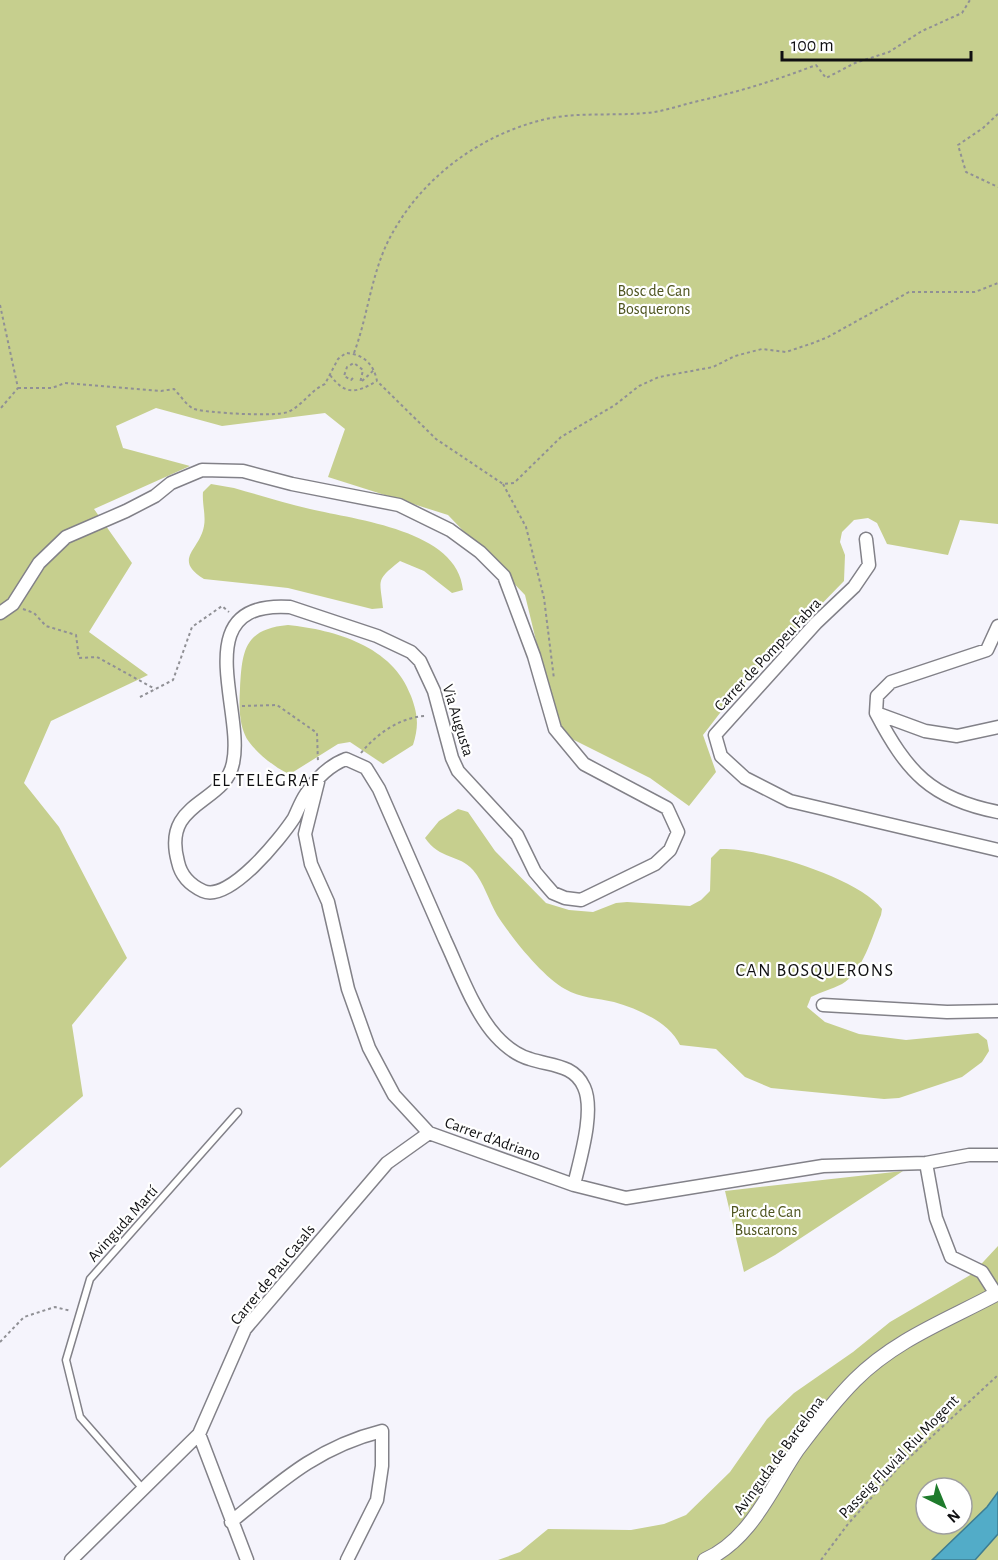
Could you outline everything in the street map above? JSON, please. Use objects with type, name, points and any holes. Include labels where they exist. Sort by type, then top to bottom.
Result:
[{"type":"street","name":"Via Augusta","points":[[0,613],[13,604],[39,563],[76,530],[126,511],[190,474],[215,469],[243,471],[292,484],[399,505],[434,520],[465,540],[504,576],[534,656],[555,729],[584,764],[667,808],[678,831],[670,850],[655,864],[581,900],[553,893],[535,872],[517,835],[458,771],[452,758],[435,691],[420,661],[399,644],[290,607],[259,609],[240,623]]},
{"type":"street","name":"Carrer de Pompeu Fabra","points":[[866,539],[869,565],[854,587],[816,623],[715,735],[721,756],[745,778],[790,801],[998,850]]},
{"type":"street","points":[[240,623],[227,645],[225,669],[231,706],[234,750],[230,773],[215,790],[187,811],[176,830],[174,850],[179,867],[189,884],[206,893],[227,889],[286,828],[306,794],[334,763],[346,759],[366,768],[379,789],[465,985],[495,1035],[514,1053],[531,1060],[554,1063],[573,1072],[583,1083],[588,1097],[587,1116],[574,1185]]},
{"type":"street","points":[[998,626],[987,650],[891,682],[878,696],[876,713],[903,758],[926,783],[957,802],[998,812]]},
{"type":"street","points":[[876,713],[925,731],[957,736],[998,727]]},
{"type":"street","name":"Carrer d'Adriano","points":[[319,778],[305,834],[311,864],[328,902],[348,989],[369,1048],[394,1095],[429,1133],[574,1185],[627,1198],[823,1166],[926,1163],[969,1155],[998,1155]]},
{"type":"street","points":[[823,1005],[947,1012],[998,1011]]},
{"type":"street","name":"Carrer de Pau Casals","points":[[71,1560],[199,1434],[245,1329],[387,1163],[429,1133]]},
{"type":"street","points":[[926,1163],[936,1218],[951,1257],[982,1272],[997,1293]]},
{"type":"street","name":"Avinguda de Barcelona","points":[[705,1560],[724,1548],[747,1526],[820,1420],[875,1361],[893,1347],[997,1293]]},
{"type":"street","points":[[231,1522],[301,1465],[351,1439],[382,1431],[382,1466],[377,1500],[347,1560]]},
{"type":"street","points":[[199,1434],[247,1560]]},
{"type":"lane","name":"Avinguda Martí","points":[[144,1490],[80,1417],[66,1360],[90,1279],[238,1112]]},
{"type":"path","points":[[354,353],[373,279],[393,232],[426,188],[462,154],[504,132],[547,119],[647,113],[743,92],[816,65],[826,78],[855,63],[889,52],[922,31],[962,13],[970,0]]},
{"type":"path","points":[[998,114],[983,128],[958,145],[966,172],[998,187]]},
{"type":"path","points":[[503,484],[514,483],[525,475],[561,437],[615,405],[639,386],[659,377],[713,367],[735,356],[762,349],[786,351],[813,343],[909,292],[975,292],[998,283]]},
{"type":"path","points":[[0,305],[18,388]]},
{"type":"path","points":[[18,388],[52,388],[65,383],[161,391],[174,389],[191,408],[259,414],[286,413],[305,401],[316,388],[325,384],[338,359],[346,353],[354,353],[365,359],[375,369],[377,381],[436,439],[503,484],[526,527],[544,598],[555,676],[547,698]]},
{"type":"path","points":[[353,378],[351,380],[344,376],[347,367],[354,363],[363,370],[360,383],[375,369]]},
{"type":"path","points":[[330,375],[347,390],[358,392],[377,381]]},
{"type":"path","points":[[0,410],[18,388]]},
{"type":"path","points":[[13,604],[34,613],[46,626],[76,635],[79,658],[97,657],[155,689]]},
{"type":"path","points":[[140,697],[173,680],[192,627],[222,606],[240,623]]},
{"type":"path","points":[[231,706],[277,705],[317,733],[319,778]]},
{"type":"path","points":[[354,762],[377,736],[393,726],[420,716],[442,716]]},
{"type":"path","points":[[0,1342],[24,1317],[55,1307],[79,1313]]},
{"type":"path","name":"Passeig Fluvial Riu Mogent","points":[[821,1560],[848,1524],[898,1468],[998,1375]]},
{"type":"green space","name":"Bosc de Can Bosquerons","points":[[0,0],[998,0],[998,524],[960,520],[948,555],[887,544],[877,523],[868,518],[854,520],[842,532],[840,542],[845,555],[844,581],[737,691],[703,735],[716,772],[689,806],[650,778],[558,732],[525,595],[448,515],[328,477],[345,429],[325,413],[222,426],[156,408],[116,426],[123,448],[190,466],[94,509],[132,563],[89,632],[148,675],[51,721],[24,783],[59,827],[127,958],[72,1025],[83,1096],[0,1168]]},
{"type":"green space","points":[[211,484],[402,531],[425,541],[443,554],[457,570],[463,590],[452,593],[424,571],[400,561],[386,573],[381,581],[383,608],[372,609],[288,588],[204,579],[190,566],[189,560],[204,526],[203,492]]},
{"type":"green space","points":[[288,625],[343,636],[377,653],[391,665],[402,679],[415,709],[417,726],[413,745],[383,764],[350,742],[338,744],[290,774],[264,758],[248,740],[243,730],[240,707],[242,664],[248,644],[254,637],[273,627]]},
{"type":"green space","points":[[458,809],[468,812],[495,851],[546,903],[569,910],[593,912],[616,903],[627,902],[690,906],[710,891],[711,858],[720,849],[763,854],[832,877],[870,898],[882,909],[881,915],[856,971],[842,984],[811,997],[807,1007],[825,1022],[859,1034],[906,1040],[978,1033],[987,1040],[989,1051],[982,1062],[962,1077],[899,1098],[884,1099],[771,1088],[745,1077],[716,1049],[680,1045],[661,1023],[652,1017],[614,1002],[571,992],[547,975],[503,924],[473,870],[462,861],[437,850],[425,838],[439,821]]},
{"type":"green space","name":"Parc de Can Buscarons","points":[[903,1171],[775,1255],[744,1272],[725,1191]]},
{"type":"green space","points":[[998,1246],[998,1492],[974,1520],[974,1476],[914,1476],[914,1536],[957,1536],[932,1560],[498,1560],[520,1552],[548,1529],[631,1530],[664,1524],[686,1515],[730,1472],[767,1419],[794,1393],[853,1352],[890,1322],[972,1274]]},
{"type":"green space","points":[[998,1534],[998,1560],[974,1560]]},
{"type":"water","points":[[998,1492],[998,1534],[975,1560],[932,1560],[957,1536],[974,1536],[974,1520]]},
{"type":"district","name":"EL TELÈGRAF","points":[[266,780]]},
{"type":"district","name":"CAN BOSQUERONS","points":[[815,970]]}]
